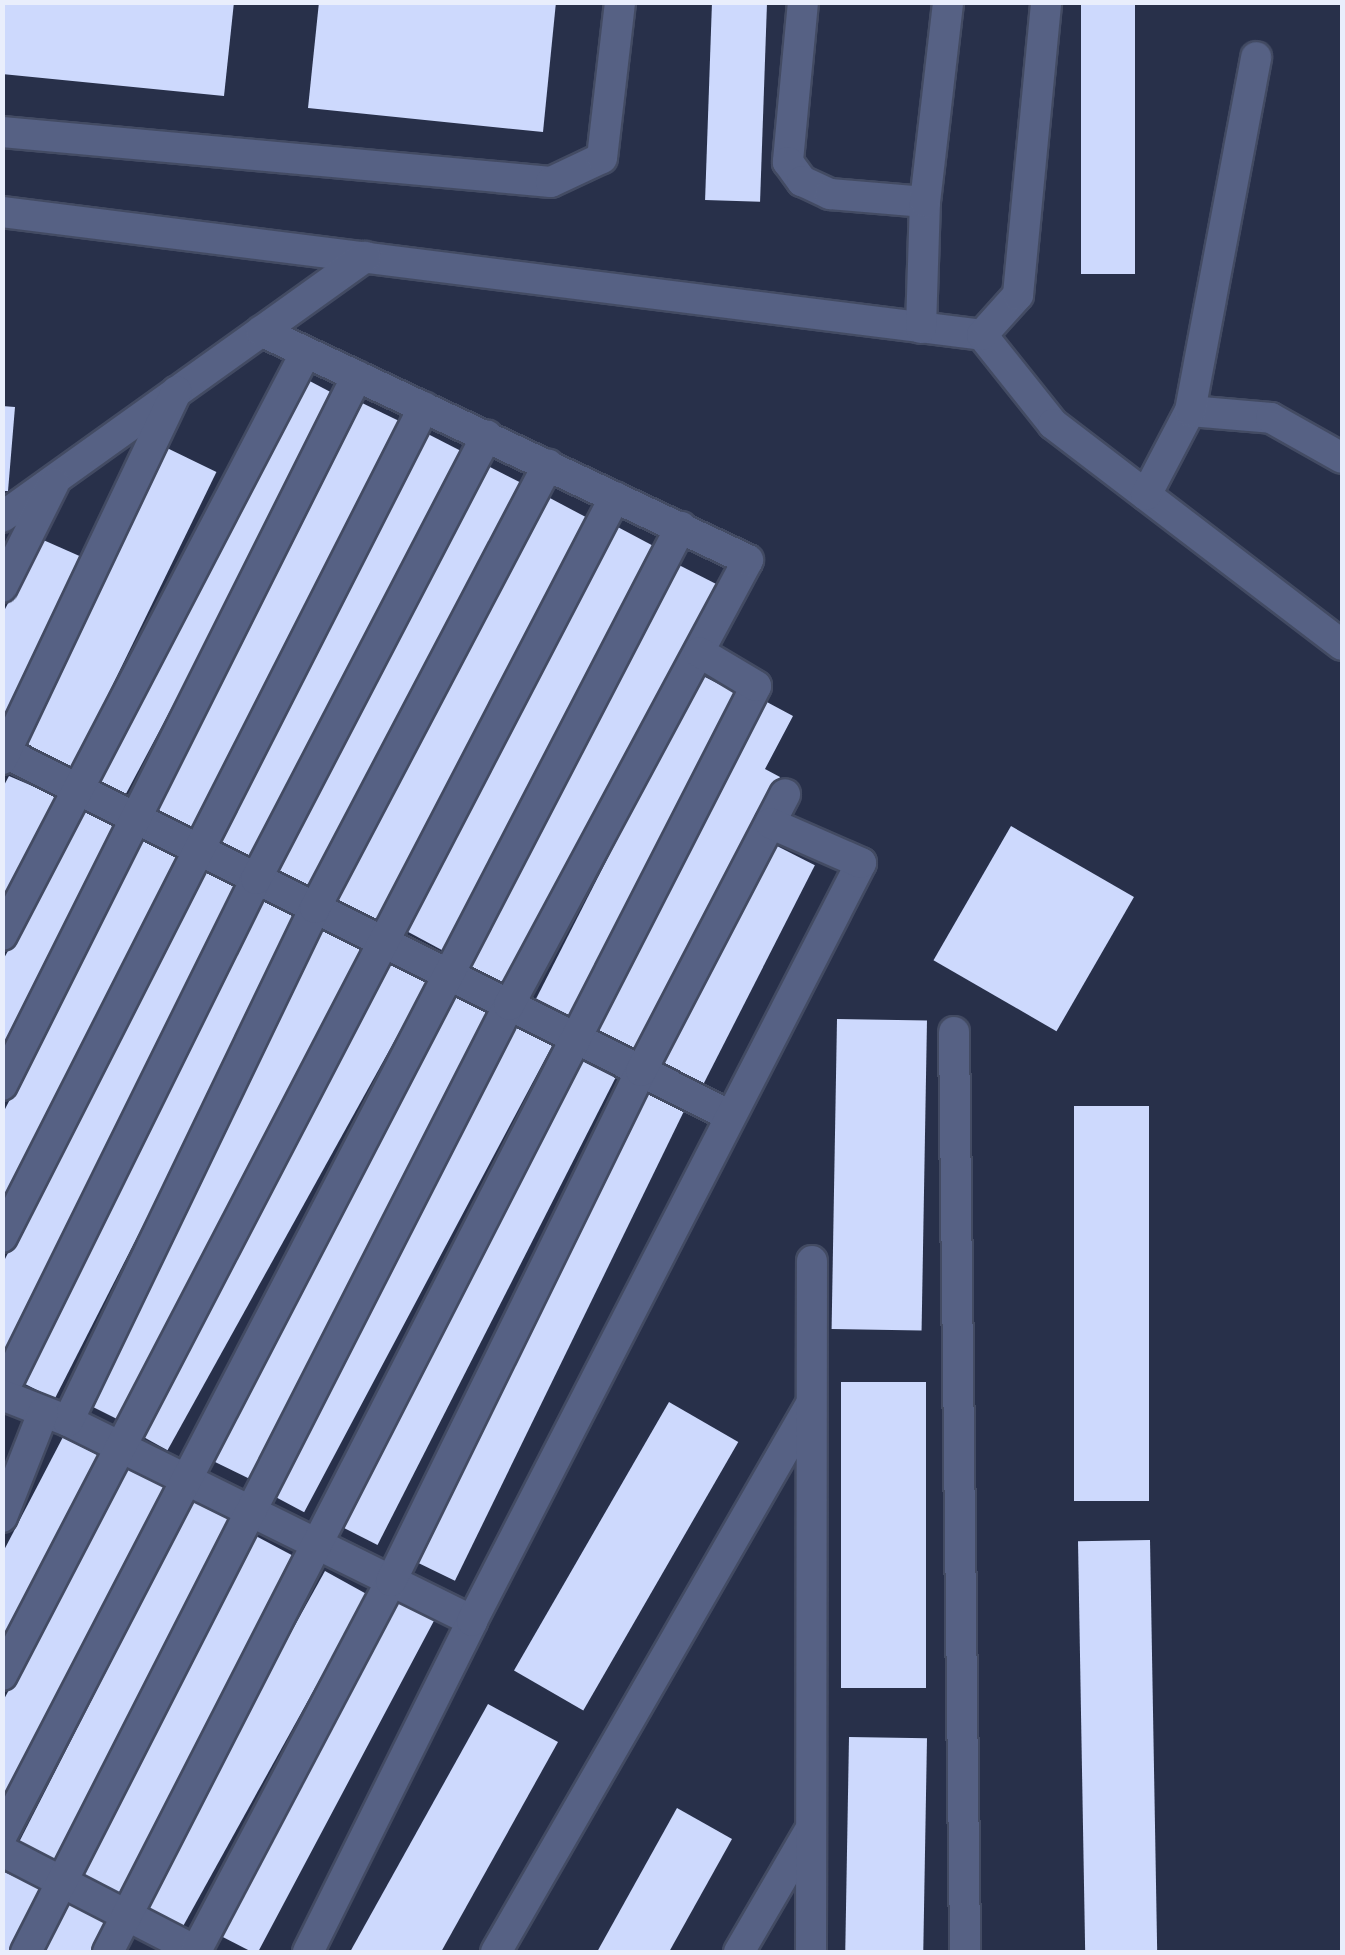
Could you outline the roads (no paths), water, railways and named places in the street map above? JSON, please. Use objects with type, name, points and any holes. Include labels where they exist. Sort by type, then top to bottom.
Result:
[{"type":"street","points":[[2,132],[551,182],[602,158],[620,2]]},
{"type":"street","points":[[803,2],[788,162],[802,180],[830,194],[925,202]]},
{"type":"street","points":[[921,328],[925,202],[948,2]]},
{"type":"street","points":[[982,335],[1018,295],[1046,2]]},
{"type":"street","points":[[1146,495],[1190,411],[1256,57]]},
{"type":"street","points":[[2,212],[982,335],[1053,424],[1342,645]]},
{"type":"street","points":[[2,517],[365,258]]},
{"type":"street","points":[[26,1952],[509,1005],[748,560],[261,331]]},
{"type":"street","points":[[2,935],[306,352]]},
{"type":"street","points":[[2,1085],[357,376]]},
{"type":"street","points":[[178,389],[4,754],[728,1115]]},
{"type":"street","points":[[2,1237],[424,407]]},
{"type":"street","points":[[1190,411],[1271,418],[1342,458]]},
{"type":"street","points":[[472,1621],[122,1448],[2,1394],[256,878],[487,436]]},
{"type":"street","points":[[2,1516],[548,466]]},
{"type":"street","points":[[2,588],[58,476]]},
{"type":"street","points":[[2,1676],[615,496]]},
{"type":"street","points":[[2,1834],[680,527]]},
{"type":"street","points":[[108,1952],[756,686],[698,652]]},
{"type":"street","points":[[2,1851],[197,1952],[390,1580],[641,1071],[785,794]]},
{"type":"street","points":[[308,1952],[728,1115],[860,863],[770,823]]},
{"type":"street","points":[[954,1032],[964,1952]]},
{"type":"street","points":[[812,1261],[812,1952]]},
{"type":"street","points":[[496,1952],[812,1402]]},
{"type":"street","points":[[739,1952],[812,1828]]}]
